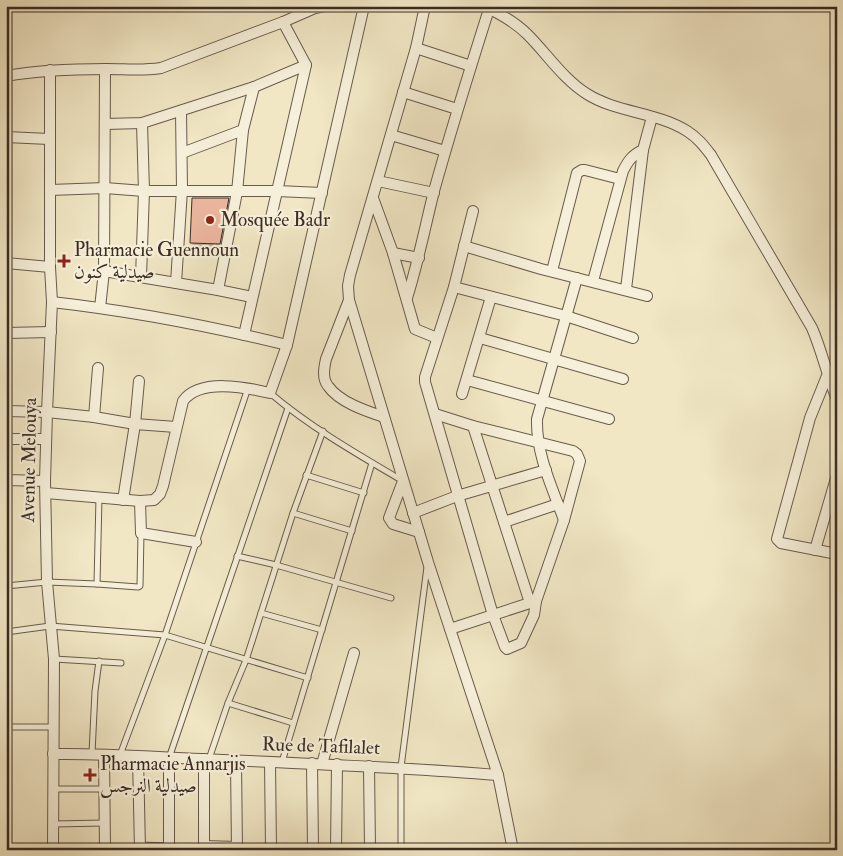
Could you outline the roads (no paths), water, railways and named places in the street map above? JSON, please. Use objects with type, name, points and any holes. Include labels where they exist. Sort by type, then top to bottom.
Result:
[{"type":"street","points":[[6,76],[50,70],[105,69],[143,71],[161,68],[315,8],[325,6]]},
{"type":"street","points":[[46,493],[123,500],[154,500],[160,494],[182,401],[194,391],[227,385],[270,393],[287,345],[364,6]]},
{"type":"street","points":[[425,6],[416,48],[350,275],[348,286],[349,300],[418,532],[498,775],[514,850]]},
{"type":"street","points":[[407,298],[486,7],[512,22],[527,34],[571,81],[587,94],[601,101],[686,130],[699,140],[711,155],[812,328],[820,346],[827,376],[837,399]]},
{"type":"street","points":[[244,335],[306,65],[283,22]]},
{"type":"street","points":[[416,48],[471,66]]},
{"type":"street","points":[[105,124],[142,123],[254,87],[306,65]]},
{"type":"street","points":[[100,308],[104,271],[105,69]]},
{"type":"street","name":"Avenue Melouya","points":[[50,70],[50,267],[52,302],[45,481],[47,582],[54,659],[53,850]]},
{"type":"street","points":[[218,290],[237,192],[243,130],[254,87]]},
{"type":"street","points":[[403,92],[457,109]]},
{"type":"street","points":[[176,283],[182,190],[181,111]]},
{"type":"street","points":[[626,289],[643,150],[652,117]]},
{"type":"street","points":[[141,277],[144,191],[142,123]]},
{"type":"street","points":[[182,153],[243,130]]},
{"type":"street","points":[[391,135],[446,151]]},
{"type":"street","points":[[6,138],[49,138]]},
{"type":"street","points":[[593,281],[620,179],[629,160],[634,154],[643,150]]},
{"type":"street","points":[[552,271],[577,173],[585,170],[620,179]]},
{"type":"street","points":[[378,181],[434,194]]},
{"type":"street","points":[[50,190],[105,188],[144,191],[322,193]]},
{"type":"street","points":[[373,198],[393,253],[415,328],[437,338]]},
{"type":"street","points":[[473,211],[454,287],[425,377],[457,496],[493,615],[505,647],[509,650],[521,643],[524,638],[534,615],[533,602],[504,522],[473,426]]},
{"type":"street","points":[[464,246],[647,296]]},
{"type":"street","points":[[393,253],[419,258]]},
{"type":"street","points":[[6,263],[50,267]]},
{"type":"street","points":[[104,271],[218,290],[252,298]]},
{"type":"street","points":[[564,520],[538,441],[537,419],[577,278]]},
{"type":"street","points":[[454,287],[566,316],[633,338]]},
{"type":"street","points":[[462,394],[491,297]]},
{"type":"street","points":[[349,300],[326,359],[324,377],[328,387],[345,401],[360,409],[384,416]]},
{"type":"street","points":[[52,302],[100,308],[287,345]]},
{"type":"street","points":[[6,333],[51,332]]},
{"type":"street","points":[[480,338],[622,380]]},
{"type":"street","points":[[94,417],[98,368]]},
{"type":"street","points":[[827,376],[810,418],[777,539],[781,543],[837,554]]},
{"type":"street","points":[[466,380],[609,419]]},
{"type":"street","points":[[123,500],[135,424],[139,382]]},
{"type":"street","points":[[6,411],[47,412],[135,424],[176,427]]},
{"type":"street","points":[[436,414],[473,426],[538,441],[573,451],[577,454],[580,461],[564,520],[533,602]]},
{"type":"street","points":[[6,439],[46,439]]},
{"type":"street","points":[[413,513],[457,496],[546,470]]},
{"type":"street","points":[[815,550],[837,475]]},
{"type":"street","points":[[6,480],[45,481]]},
{"type":"street","points":[[403,482],[389,518],[393,524],[418,532]]},
{"type":"street","points":[[140,501],[141,533],[196,542]]},
{"type":"street","points":[[504,522],[558,504]]},
{"type":"street","points":[[450,629],[533,602]]},
{"type":"street","points":[[313,850],[317,764],[354,653]]},
{"type":"street","name":"Rue de Tafilalet","points":[[53,754],[92,753],[120,756],[401,767],[498,775]]},
{"type":"street","points":[[104,755],[105,850]]},
{"type":"street","points":[[138,756],[140,848]]},
{"type":"street","points":[[169,758],[170,848]]},
{"type":"street","points":[[206,759],[204,848],[237,849],[236,760]]},
{"type":"street","points":[[270,762],[271,850]]},
{"type":"street","points":[[336,764],[336,850]]},
{"type":"street","points":[[368,766],[370,850]]},
{"type":"lane","points":[[120,756],[165,635],[248,388]]},
{"type":"lane","points":[[270,393],[322,432],[403,482]]},
{"type":"lane","points":[[169,758],[288,408]]},
{"type":"lane","points":[[206,759],[246,660],[293,513],[322,432]]},
{"type":"lane","points":[[282,762],[372,463]]},
{"type":"lane","points":[[306,475],[364,492]]},
{"type":"lane","points":[[97,584],[98,497]]},
{"type":"lane","points":[[293,513],[352,531]]},
{"type":"lane","points":[[6,586],[47,582],[139,587],[141,533]]},
{"type":"lane","points":[[237,556],[276,565],[391,598]]},
{"type":"lane","points":[[401,850],[401,767],[428,562]]},
{"type":"lane","points":[[261,613],[322,630]]},
{"type":"lane","points":[[6,632],[50,626],[165,635],[308,678]]},
{"type":"lane","points":[[54,659],[121,663]]},
{"type":"lane","points":[[92,753],[95,691],[99,661]]},
{"type":"lane","points":[[228,704],[293,723]]},
{"type":"lane","points":[[6,727],[54,727]]},
{"type":"lane","points":[[53,789],[104,789]]},
{"type":"lane","points":[[53,824],[104,824]]},
{"type":"lane","points":[[140,848],[170,848]]},
{"type":"place","name":"Mosquée Badr","points":[[210,220]]},
{"type":"place","name":"Pharmacie Guennoun صيدلية كنون","points":[[64,261]]},
{"type":"place","name":"Pharmacie Annarjis صيدلية النرجس","points":[[90,775]]}]
